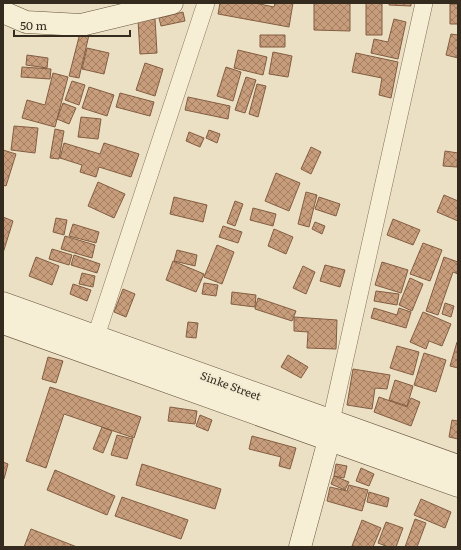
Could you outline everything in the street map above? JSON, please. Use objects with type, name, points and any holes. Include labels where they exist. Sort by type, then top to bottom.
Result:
[{"type":"street","points":[[3,12],[26,22],[80,25],[172,3]]},
{"type":"street","points":[[96,336],[206,3]]},
{"type":"street","points":[[300,547],[330,430],[424,3]]},
{"type":"street","name":"Sinke Street","points":[[3,303],[96,336],[330,430],[458,486]]},
{"type":"street","name":"Sinke Street","points":[[3,323],[330,430],[458,466]]},
{"type":"building","points":[[220,3],[255,3],[274,7],[275,3],[293,3],[289,27],[218,14]]},
{"type":"building","points":[[314,3],[350,3],[350,31],[314,30]]},
{"type":"building","points":[[366,3],[382,3],[382,35],[366,35]]},
{"type":"building","points":[[389,3],[411,3],[411,6],[389,5]]},
{"type":"building","points":[[450,4],[458,4],[458,24],[450,24]]},
{"type":"building","points":[[183,12],[185,21],[161,26],[159,18]]},
{"type":"building","points":[[155,19],[157,53],[140,54],[138,20]]},
{"type":"building","points":[[394,19],[406,22],[398,59],[371,53],[374,39],[388,42]]},
{"type":"building","points":[[80,33],[89,35],[79,78],[69,76]]},
{"type":"building","points":[[451,34],[458,35],[458,58],[446,55]]},
{"type":"building","points":[[260,35],[285,35],[285,47],[260,47]]},
{"type":"building","points":[[87,48],[109,53],[104,74],[82,69]]},
{"type":"building","points":[[238,50],[267,57],[263,75],[234,68]]},
{"type":"building","points":[[273,52],[292,56],[288,77],[269,74]]},
{"type":"building","points":[[356,53],[398,62],[391,98],[379,95],[382,78],[352,72]]},
{"type":"building","points":[[27,55],[48,58],[47,68],[26,65]]},
{"type":"building","points":[[145,63],[163,69],[155,96],[136,90]]},
{"type":"building","points":[[22,67],[51,69],[50,79],[21,77]]},
{"type":"building","points":[[226,67],[241,72],[233,101],[217,96]]},
{"type":"building","points":[[53,73],[68,77],[55,127],[22,118],[27,100],[45,105]]},
{"type":"building","points":[[246,77],[256,80],[245,113],[235,110]]},
{"type":"building","points":[[72,81],[85,85],[79,105],[65,100]]},
{"type":"building","points":[[257,84],[266,86],[258,117],[249,114]]},
{"type":"building","points":[[89,87],[114,95],[107,116],[82,108]]},
{"type":"building","points":[[120,93],[154,102],[150,116],[116,107]]},
{"type":"building","points":[[188,97],[230,106],[228,119],[185,110]]},
{"type":"building","points":[[63,103],[76,108],[69,124],[57,119]]},
{"type":"building","points":[[81,117],[101,119],[98,139],[78,137]]},
{"type":"building","points":[[14,126],[38,128],[35,153],[11,150]]},
{"type":"building","points":[[55,129],[64,131],[59,159],[50,158]]},
{"type":"building","points":[[209,130],[220,134],[217,143],[206,138]]},
{"type":"building","points":[[189,132],[204,138],[200,147],[186,141]]},
{"type":"building","points":[[64,143],[100,154],[104,143],[139,154],[131,177],[99,167],[96,177],[80,172],[82,165],[60,158]]},
{"type":"building","points":[[311,147],[321,152],[311,174],[301,169]]},
{"type":"building","points":[[3,150],[16,154],[6,186],[3,185]]},
{"type":"building","points":[[445,151],[458,153],[457,167],[443,166]]},
{"type":"building","points":[[276,173],[300,183],[289,211],[265,201]]},
{"type":"building","points":[[98,182],[125,194],[114,218],[88,206]]},
{"type":"building","points":[[306,192],[317,195],[309,227],[298,224]]},
{"type":"building","points":[[444,195],[458,201],[458,221],[437,212]]},
{"type":"building","points":[[174,197],[207,205],[203,222],[170,214]]},
{"type":"building","points":[[319,197],[340,204],[336,216],[315,209]]},
{"type":"building","points":[[235,201],[243,204],[235,226],[227,223]]},
{"type":"building","points":[[253,208],[276,214],[273,226],[250,220]]},
{"type":"building","points":[[3,217],[13,221],[3,253]]},
{"type":"building","points":[[56,218],[67,220],[64,235],[53,232]]},
{"type":"building","points":[[393,219],[420,230],[413,245],[387,235]]},
{"type":"building","points":[[315,222],[325,226],[322,234],[312,229]]},
{"type":"building","points":[[73,224],[99,232],[96,243],[69,236]]},
{"type":"building","points":[[223,226],[242,232],[238,243],[219,237]]},
{"type":"building","points":[[274,229],[293,237],[286,254],[268,246]]},
{"type":"building","points":[[65,236],[95,245],[92,258],[61,249]]},
{"type":"building","points":[[423,243],[442,250],[430,281],[410,274]]},
{"type":"building","points":[[217,245],[234,252],[222,284],[204,277]]},
{"type":"building","points":[[52,249],[72,255],[69,265],[49,259]]},
{"type":"building","points":[[177,250],[197,255],[195,266],[174,261]]},
{"type":"building","points":[[74,255],[100,264],[97,273],[71,265]]},
{"type":"building","points":[[36,257],[59,266],[52,285],[29,276]]},
{"type":"building","points":[[444,257],[458,262],[458,274],[453,272],[438,315],[426,311]]},
{"type":"building","points":[[173,261],[204,274],[196,292],[166,280]]},
{"type":"building","points":[[382,262],[408,270],[401,293],[375,285]]},
{"type":"building","points":[[325,265],[345,270],[340,287],[320,281]]},
{"type":"building","points":[[303,266],[315,272],[306,294],[293,288]]},
{"type":"building","points":[[82,273],[95,276],[93,287],[79,284]]},
{"type":"building","points":[[410,278],[423,284],[412,311],[399,305]]},
{"type":"building","points":[[204,283],[218,285],[216,296],[202,294]]},
{"type":"building","points":[[73,284],[91,290],[87,301],[70,294]]},
{"type":"building","points":[[123,289],[135,294],[126,317],[114,312]]},
{"type":"building","points":[[376,291],[399,294],[397,305],[374,301]]},
{"type":"building","points":[[232,292],[256,295],[255,307],[231,304]]},
{"type":"building","points":[[258,298],[296,311],[292,321],[255,309]]},
{"type":"building","points":[[445,303],[454,306],[451,317],[442,314]]},
{"type":"building","points":[[374,308],[397,315],[399,308],[411,312],[406,328],[371,318]]},
{"type":"building","points":[[423,312],[451,324],[442,346],[429,341],[426,349],[410,342]]},
{"type":"building","points":[[294,317],[337,320],[336,349],[307,348],[308,332],[294,331]]},
{"type":"building","points":[[188,322],[198,323],[196,338],[186,337]]},
{"type":"building","points":[[458,342],[458,368],[450,366]]},
{"type":"building","points":[[397,346],[419,352],[413,375],[390,368]]},
{"type":"building","points":[[424,353],[446,360],[436,392],[414,385]]},
{"type":"building","points":[[288,355],[308,367],[301,378],[281,367]]},
{"type":"building","points":[[48,357],[63,361],[56,383],[42,379]]},
{"type":"building","points":[[353,369],[390,375],[387,389],[375,388],[372,409],[347,405]]},
{"type":"building","points":[[395,380],[413,386],[407,406],[389,400]]},
{"type":"building","points":[[50,387],[141,417],[134,438],[64,414],[46,468],[26,461]]},
{"type":"building","points":[[379,397],[407,407],[411,398],[420,402],[411,426],[374,412]]},
{"type":"building","points":[[170,407],[197,411],[195,424],[168,421]]},
{"type":"building","points":[[200,415],[212,420],[208,431],[196,426]]},
{"type":"building","points":[[452,420],[458,421],[458,439],[449,437]]},
{"type":"building","points":[[102,427],[112,431],[103,453],[93,449]]},
{"type":"building","points":[[117,435],[133,439],[127,459],[111,455]]},
{"type":"building","points":[[252,436],[296,448],[290,469],[279,466],[281,457],[249,449]]},
{"type":"building","points":[[3,462],[8,464],[4,479],[3,479]]},
{"type":"building","points":[[142,464],[221,489],[215,509],[136,485]]},
{"type":"building","points":[[336,464],[347,466],[344,478],[334,476]]},
{"type":"building","points":[[361,468],[374,474],[369,486],[356,481]]},
{"type":"building","points":[[55,470],[115,496],[107,515],[47,490]]},
{"type":"building","points":[[334,476],[349,482],[345,490],[331,484]]},
{"type":"building","points":[[349,485],[368,490],[362,511],[327,501],[330,487],[347,491]]},
{"type":"building","points":[[369,492],[389,498],[387,507],[367,502]]},
{"type":"building","points":[[122,497],[188,520],[181,539],[115,516]]},
{"type":"building","points":[[421,499],[451,512],[445,528],[414,515]]},
{"type":"building","points":[[415,519],[426,523],[417,547],[405,547]]},
{"type":"building","points":[[362,520],[381,528],[373,547],[352,546]]},
{"type":"building","points":[[386,522],[403,528],[396,547],[388,547],[378,543]]},
{"type":"building","points":[[31,529],[77,547],[24,547]]}]
